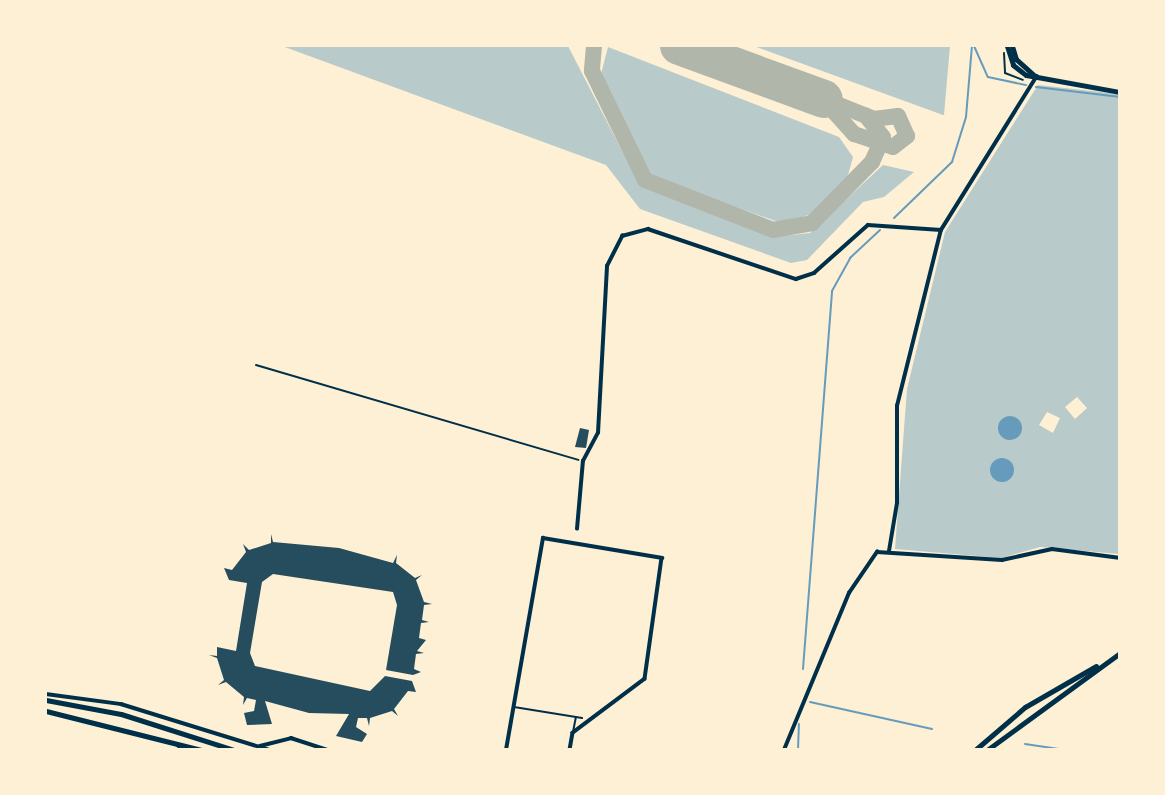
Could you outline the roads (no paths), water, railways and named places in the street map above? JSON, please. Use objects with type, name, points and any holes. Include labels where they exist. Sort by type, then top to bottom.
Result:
[{"type":"main road","points":[[1009,46],[1013,65],[1037,76],[1119,92]]},
{"type":"main road","points":[[987,750],[1119,653]]},
{"type":"main road","points":[[975,750],[1025,707],[1109,660]]},
{"type":"main road","points":[[46,701],[121,714],[234,750]]},
{"type":"main road","points":[[46,711],[176,741],[201,750]]},
{"type":"street","points":[[889,551],[897,503],[897,407],[941,230],[1037,76]]},
{"type":"street","points":[[578,529],[583,461],[598,438],[607,266],[614,246],[644,228],[796,279],[814,273],[868,225],[941,230]]},
{"type":"street","points":[[506,750],[542,540],[664,561],[645,679],[573,733],[570,750]]},
{"type":"street","points":[[784,750],[849,593],[870,557],[889,551],[1002,560],[1052,550],[1119,558]]},
{"type":"street","points":[[46,694],[121,704],[270,750]]},
{"type":"street","points":[[260,746],[291,738],[327,750]]},
{"type":"street","points":[[250,750],[252,743]]},
{"type":"lane","points":[[513,706],[582,718]]},
{"type":"lane","points":[[573,733],[576,717]]},
{"type":"lane","points":[[176,741],[182,750]]},
{"type":"water","points":[[1010,416],[1018,420],[1022,428],[1018,436],[1010,440],[1002,436],[998,428],[1002,420]]},
{"type":"water","points":[[1002,458],[1011,461],[1014,470],[1011,479],[1002,482],[993,479],[990,470],[993,461]]},
{"type":"waterway","points":[[894,218],[952,162],[966,117],[972,46]]},
{"type":"waterway","points":[[974,46],[988,77],[1026,85]]},
{"type":"waterway","points":[[1036,87],[1120,97]]},
{"type":"waterway","points":[[803,669],[832,291],[850,258],[880,230]]},
{"type":"waterway","points":[[810,702],[932,729]]},
{"type":"waterway","points":[[798,750],[799,724]]},
{"type":"waterway","points":[[1025,744],[1066,750]]}]
